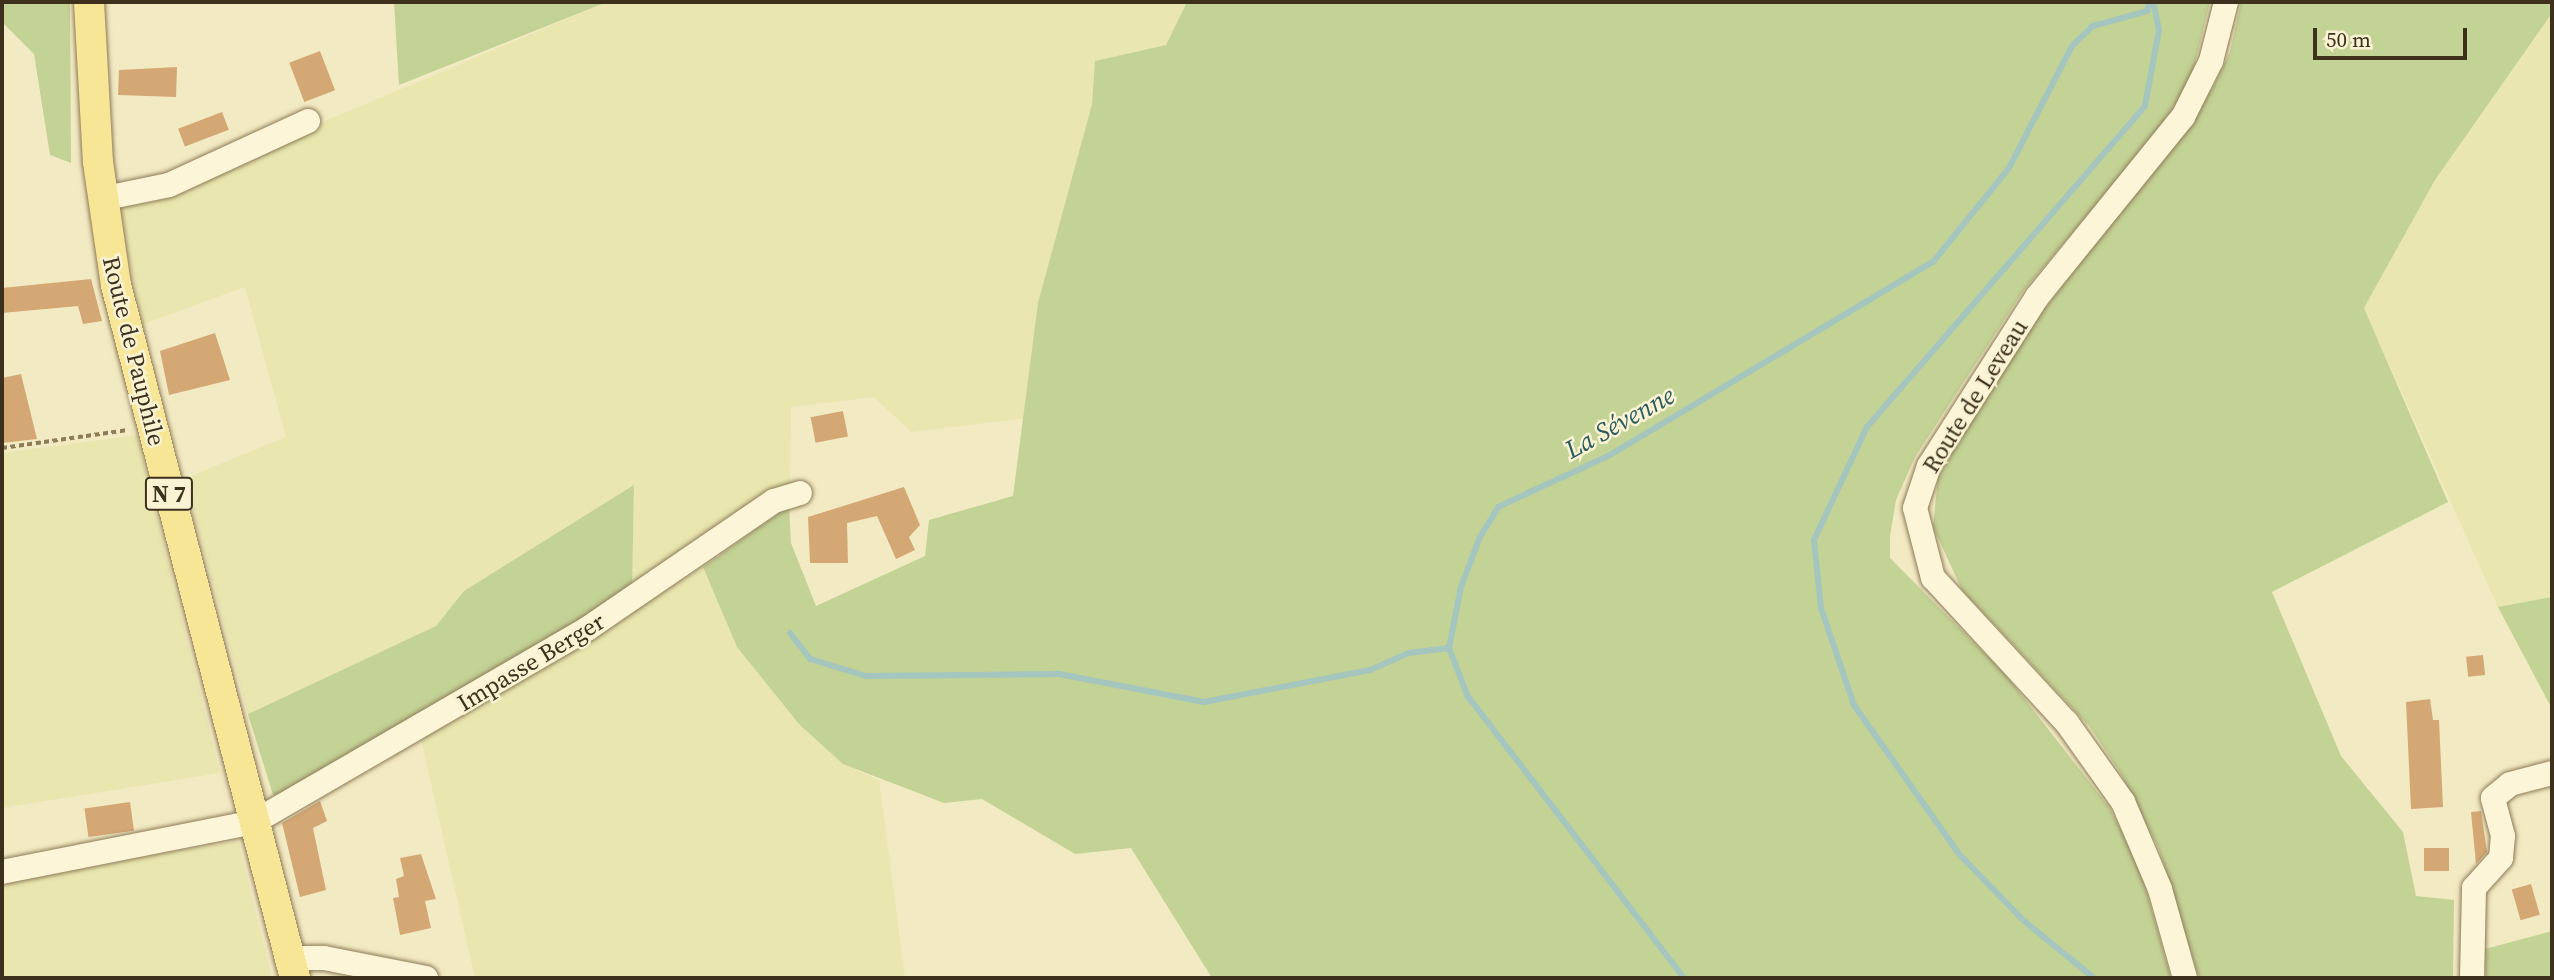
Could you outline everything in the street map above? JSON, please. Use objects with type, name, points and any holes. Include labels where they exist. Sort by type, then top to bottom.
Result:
[{"type":"main road","name":"Route de Pauphile","points":[[89,2],[101,199],[151,424],[293,968]]},
{"type":"street","name":"Route de Leveau","points":[[2185,978],[2160,889],[2123,802],[2067,723],[1933,578],[1915,508],[1928,466],[2037,298],[2183,117],[2211,61],[2226,2]]},
{"type":"street","points":[[101,199],[169,185],[308,121]]},
{"type":"street","name":"Impasse Berger","points":[[2,872],[254,822],[610,615],[774,501],[800,493]]},
{"type":"street","points":[[2472,978],[2474,888],[2501,858],[2503,836],[2493,798],[2510,784],[2552,773]]},
{"type":"street","points":[[293,968],[324,958],[426,978]]},
{"type":"path","points":[[2,448],[151,424]]},
{"type":"shaded area","points":[[607,2],[1187,2],[1166,45],[1095,61],[1092,104],[1038,304],[1026,418],[911,432],[874,397],[791,407],[790,485],[632,592],[634,486],[464,591],[436,626],[248,714],[184,479],[286,437],[245,287],[143,324],[114,189],[169,187]]},
{"type":"shaded area","points":[[2552,13],[2552,597],[2498,607],[2364,308],[2435,180]]},
{"type":"shaded area","points":[[137,435],[220,773],[2,808],[2,453]]},
{"type":"shaded area","points":[[703,567],[737,647],[843,764],[879,780],[905,978],[475,978],[421,739]]},
{"type":"shaded area","points":[[238,841],[272,978],[2,978],[2,880]]},
{"type":"green space","points":[[2,2],[70,2],[71,163],[50,155],[34,54],[2,22]]},
{"type":"green space","points":[[394,2],[607,2],[399,85]]},
{"type":"green space","points":[[1187,2],[2210,2],[2191,79],[2157,133],[2023,291],[1915,457],[1896,500],[1890,536],[1890,558],[2005,674],[2109,807],[2139,865],[2171,978],[1212,978],[1131,848],[1075,854],[982,799],[944,803],[843,764],[799,724],[737,647],[703,567],[789,506],[791,543],[816,606],[925,556],[929,520],[1013,496],[1038,303],[1092,104],[1095,61],[1166,45]]},
{"type":"green space","points":[[2241,2],[2552,2],[2552,13],[2435,180],[2364,308],[2448,502],[2272,592],[2341,756],[2403,832],[2416,896],[2454,900],[2453,978],[2199,978],[2159,849],[2121,774],[2090,727],[1962,590],[1933,527],[1938,477],[1950,451],[2043,311],[2212,89],[2230,52]]},
{"type":"green space","points":[[634,485],[632,592],[287,795],[273,795],[248,714],[436,626],[464,591]]},
{"type":"green space","points":[[2552,597],[2552,709],[2498,607]]},
{"type":"green space","points":[[2552,931],[2552,978],[2486,978],[2485,949]]},
{"type":"building","points":[[320,51],[335,90],[304,102],[289,63]]},
{"type":"building","points":[[177,67],[176,97],[118,95],[119,70]]},
{"type":"building","points":[[222,112],[229,130],[185,147],[178,129]]},
{"type":"building","points":[[91,279],[102,321],[83,324],[78,306],[2,313],[2,288]]},
{"type":"building","points":[[215,333],[230,380],[169,395],[160,351]]},
{"type":"building","points":[[21,374],[37,439],[2,443],[2,378]]},
{"type":"building","points":[[843,411],[848,437],[816,443],[811,417]]},
{"type":"building","points":[[904,487],[920,525],[909,537],[915,550],[896,559],[877,516],[847,523],[848,563],[810,563],[808,517]]},
{"type":"building","points":[[2483,655],[2485,675],[2468,677],[2466,657]]},
{"type":"building","points":[[2430,699],[2433,720],[2439,720],[2443,807],[2411,809],[2406,702]]},
{"type":"building","points":[[320,801],[327,821],[313,828],[326,890],[300,897],[282,823]]},
{"type":"building","points":[[130,802],[134,831],[88,837],[84,808]]},
{"type":"building","points":[[2481,811],[2487,852],[2476,864],[2471,812]]},
{"type":"building","points":[[2424,848],[2449,848],[2449,871],[2424,871]]},
{"type":"building","points":[[421,854],[436,899],[425,901],[431,928],[400,935],[393,898],[399,897],[396,879],[404,876],[400,858]]},
{"type":"building","points":[[2531,884],[2540,915],[2521,920],[2512,890]]},
{"type":"waterway","name":"La Sévenne","points":[[1684,978],[1468,697],[1449,648],[1461,587],[1479,539],[1498,507],[1610,455],[1933,262],[2009,168],[2072,46],[2093,26],[2147,11],[2149,2]]},
{"type":"waterway","points":[[2094,978],[2024,921],[1959,854],[1854,705],[1821,608],[1814,540],[1867,427],[2145,106],[2159,30],[2153,2]]},
{"type":"waterway","points":[[790,633],[810,659],[866,676],[1059,674],[1204,702],[1370,670],[1409,653],[1449,648]]}]
